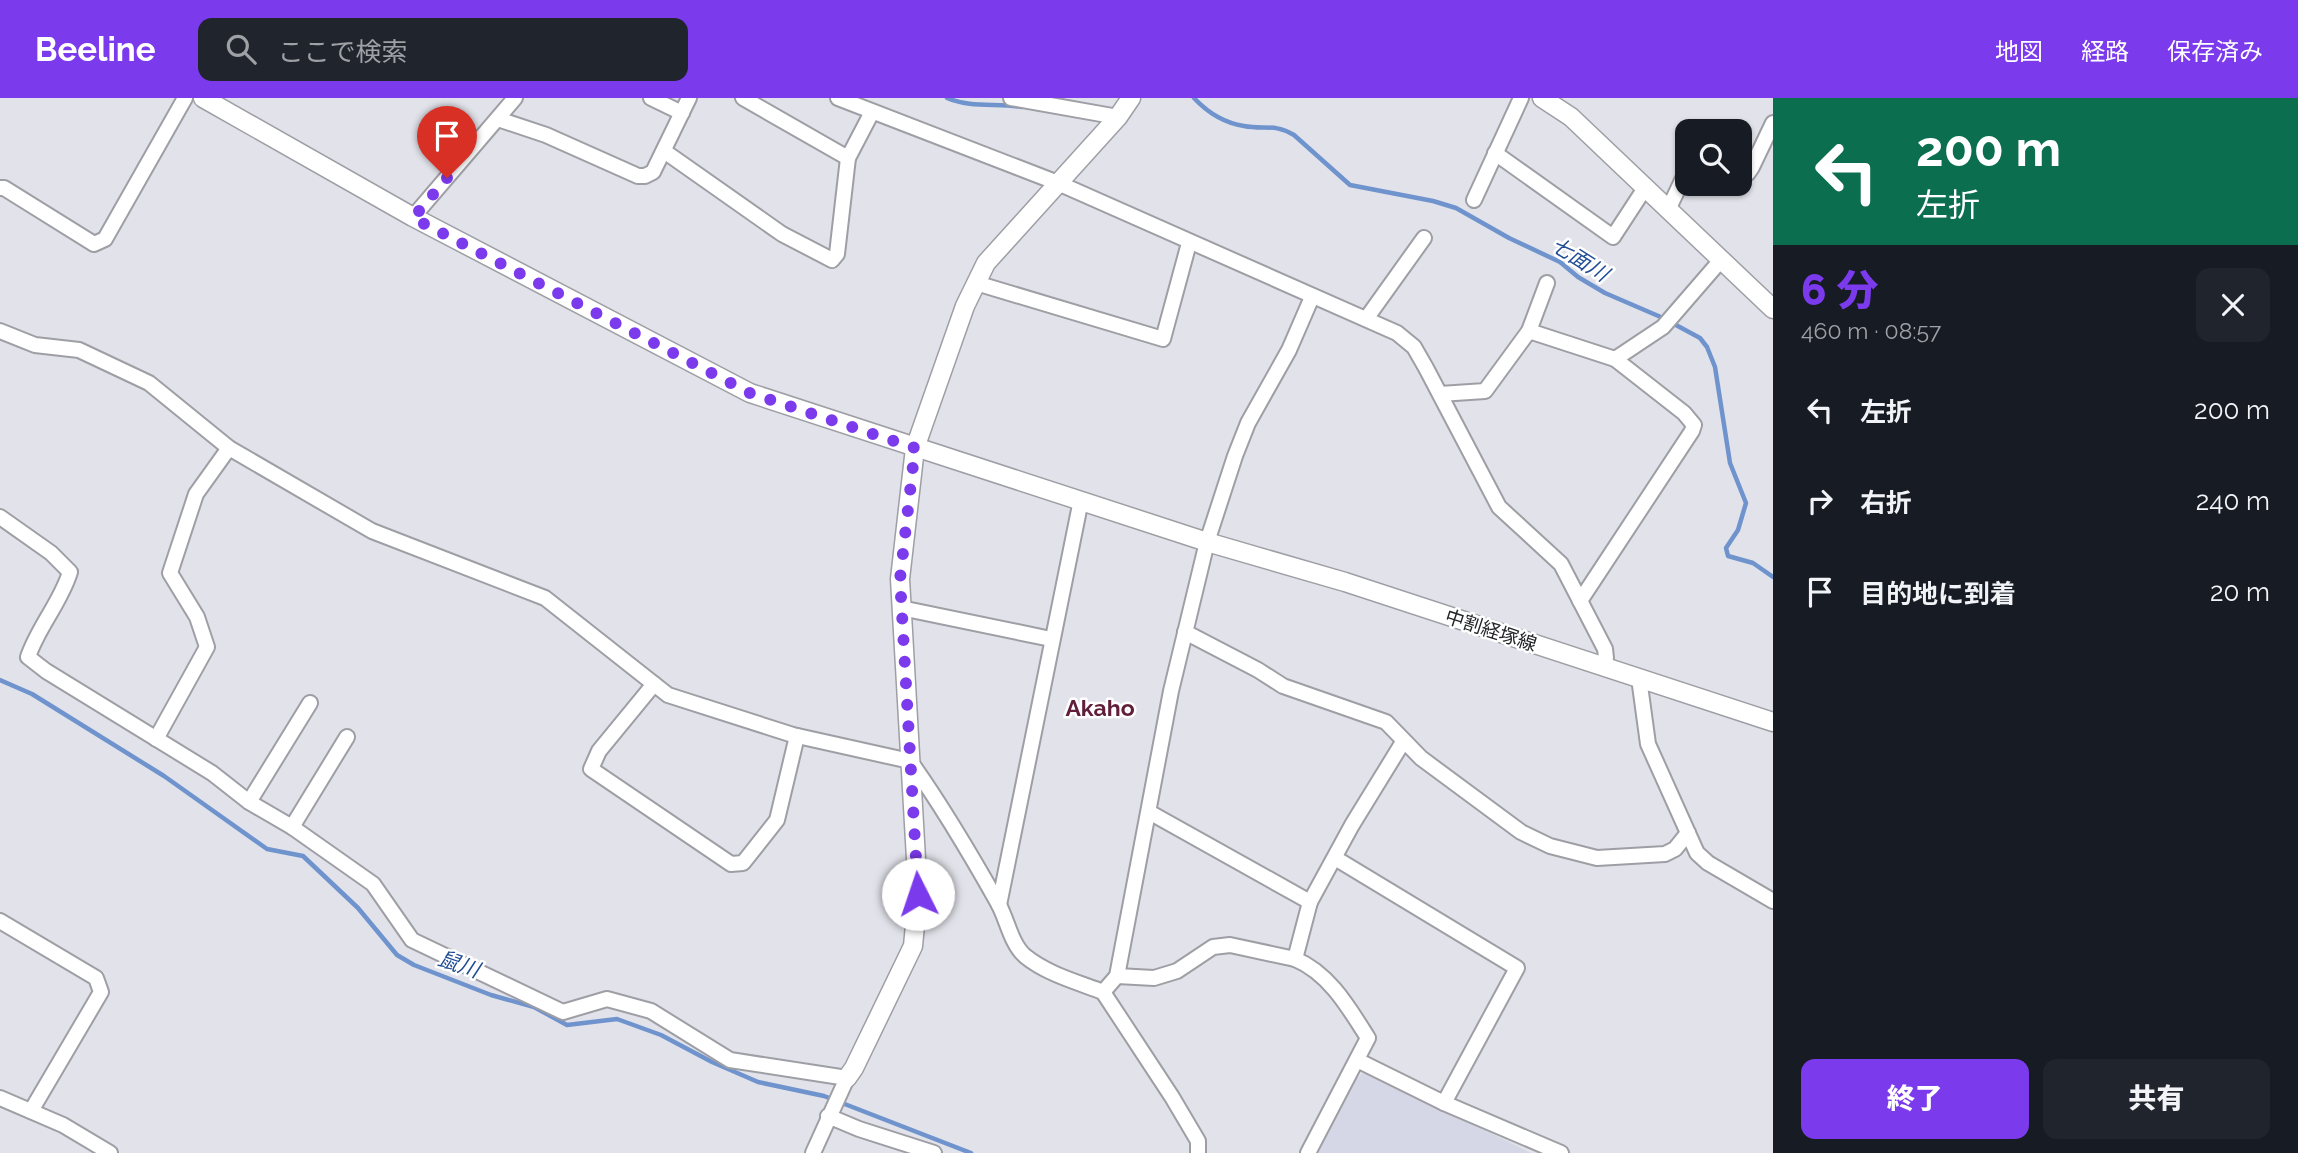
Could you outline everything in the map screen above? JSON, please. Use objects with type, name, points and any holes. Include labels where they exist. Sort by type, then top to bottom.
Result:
[{"type":"street","points":[[0,188],[94,244],[105,239],[185,98]]},
{"type":"street","name":"中割経塚線","points":[[203,98],[413,218],[750,393],[1207,542],[1345,582],[1773,722]]},
{"type":"street","points":[[413,218],[515,98]]},
{"type":"street","points":[[651,98],[682,113]]},
{"type":"street","points":[[498,118],[546,135],[638,176],[653,173],[689,98]]},
{"type":"street","points":[[743,98],[848,158]]},
{"type":"street","points":[[838,98],[1058,183],[1397,333],[1413,347],[1499,507],[1561,564],[1605,649],[1603,666]]},
{"type":"street","points":[[1011,98],[1118,117]]},
{"type":"street","points":[[813,1153],[912,946],[918,894],[900,579],[915,448],[947,353],[986,263],[1118,117],[1131,98]]},
{"type":"street","points":[[1474,200],[1521,98]]},
{"type":"street","points":[[1542,98],[1571,117],[1773,309]]},
{"type":"street","points":[[664,151],[782,234],[832,260],[837,254],[848,158],[872,112]]},
{"type":"street","points":[[1752,167],[1773,123]]},
{"type":"street","points":[[1494,153],[1613,237],[1645,188]]},
{"type":"street","points":[[1668,210],[1675,195]]},
{"type":"street","points":[[1366,319],[1424,238]]},
{"type":"street","points":[[976,283],[1163,339],[1189,243]]},
{"type":"street","points":[[1615,359],[1663,327],[1721,260]]},
{"type":"street","points":[[1440,394],[1485,391],[1529,331],[1548,283]]},
{"type":"street","points":[[1104,992],[1117,976],[1171,691],[1207,542],[1248,423],[1289,350],[1312,297]]},
{"type":"street","points":[[0,331],[35,345],[79,350],[149,383],[229,448],[372,531],[545,598],[668,695],[797,736],[910,761],[930,789],[999,905],[1019,949],[1054,973],[1104,992],[1198,1141],[1198,1153]]},
{"type":"street","points":[[1529,331],[1615,359],[1684,413],[1694,425],[1580,601]]},
{"type":"street","points":[[156,739],[207,647],[197,617],[170,573],[196,494],[229,448]]},
{"type":"street","points":[[999,905],[1081,500]]},
{"type":"street","points":[[0,517],[51,553],[70,572],[66,584],[34,638],[28,657],[46,671],[212,774],[249,802],[292,827],[373,884],[412,940],[563,1012],[607,999],[651,1012],[730,1060],[844,1084]]},
{"type":"street","points":[[901,608],[1052,639]]},
{"type":"street","points":[[1185,632],[1283,686],[1386,722],[1421,758],[1521,832],[1570,853],[1597,858],[1665,854],[1675,849],[1688,833]]},
{"type":"street","points":[[1639,678],[1648,744],[1697,853],[1708,863],[1773,901]]},
{"type":"street","points":[[654,684],[599,751],[592,769],[730,864],[743,863],[777,820],[797,736]]},
{"type":"street","points":[[249,802],[310,703]]},
{"type":"street","points":[[292,827],[346,737]]},
{"type":"street","points":[[1295,959],[1310,902],[1403,742]]},
{"type":"street","points":[[1149,812],[1310,902]]},
{"type":"street","points":[[1335,858],[1517,968],[1444,1103]]},
{"type":"street","points":[[0,921],[96,978],[101,992],[31,1111]]},
{"type":"street","points":[[1117,976],[1154,978],[1177,971],[1213,947],[1230,945],[1306,963],[1330,984],[1349,1007],[1368,1038],[1308,1153]]},
{"type":"street","points":[[1357,1060],[1444,1103],[1562,1153]]},
{"type":"street","points":[[0,1098],[63,1125],[110,1153]]},
{"type":"street","points":[[830,1113],[934,1153]]},
{"type":"shaded area","points":[[1363,1073],[1383,1080],[1531,1153],[1312,1153],[1349,1085]]},
{"type":"waterway","name":"七面川","points":[[947,98],[974,104],[1022,107]]},
{"type":"waterway","name":"七面川","points":[[1194,98],[1223,120],[1237,125],[1281,129],[1294,135],[1350,185],[1456,208],[1509,238],[1560,262],[1578,277],[1605,293],[1663,318],[1700,338],[1715,367],[1730,463],[1746,503],[1738,530],[1726,548],[1728,556],[1753,563],[1773,577]]},
{"type":"waterway","name":"鼠川","points":[[0,680],[32,694],[164,776],[267,849],[303,856],[358,908],[397,955],[414,965],[491,995],[534,1007],[567,1025],[617,1019],[661,1035],[758,1082],[824,1096],[971,1153]]},
{"type":"district","name":"Akaho","points":[[1100,707]]},
{"type":"route","points":[[447,178],[413,218],[750,393],[915,448],[900,579],[918,894]]}]
